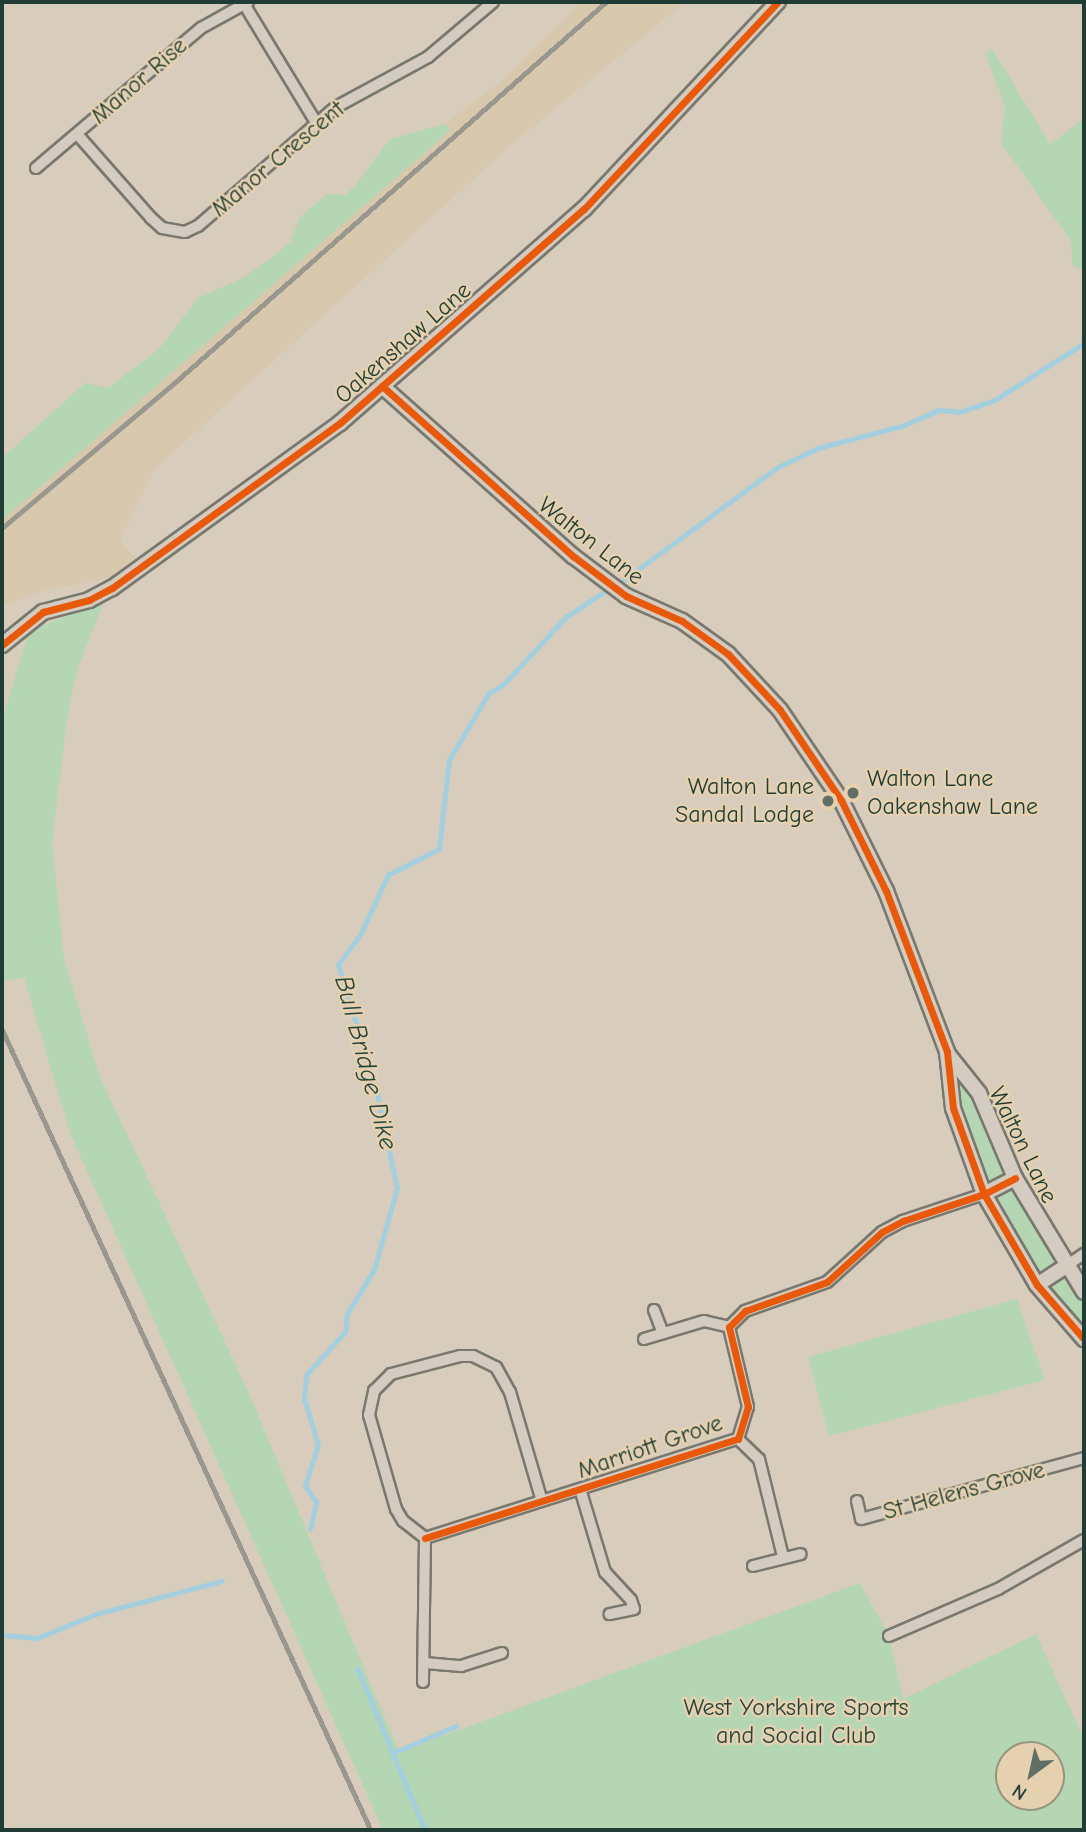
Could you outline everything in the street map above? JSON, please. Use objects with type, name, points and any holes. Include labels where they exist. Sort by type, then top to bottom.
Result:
[{"type":"street","name":"Manor Crescent","points":[[77,134],[162,229],[185,232],[198,226],[317,124],[354,96],[428,57],[493,2]]},
{"type":"street","name":"Oakenshaw Lane","points":[[2,645],[43,612],[89,600],[136,572],[340,423],[584,209],[778,2]]},
{"type":"street","points":[[246,3],[317,124]]},
{"type":"street","name":"Manor Rise","points":[[36,168],[201,28],[246,3]]},
{"type":"street","name":"Walton Lane","points":[[383,386],[463,461],[606,581],[620,591],[682,621],[728,653],[780,710],[841,800],[886,891],[947,1052],[953,1108],[984,1194],[1037,1285],[1084,1339]]},
{"type":"street","name":"Walton Lane","points":[[947,1052],[979,1093],[1015,1178],[1084,1292]]},
{"type":"street","points":[[644,1339],[704,1321],[729,1328],[756,1306],[827,1282],[882,1232],[903,1221],[984,1194],[1015,1178]]},
{"type":"street","points":[[1037,1285],[1084,1254]]},
{"type":"street","points":[[654,1310],[663,1333]]},
{"type":"street","name":"Marriott Grove","points":[[729,1328],[748,1406],[738,1439]]},
{"type":"street","points":[[424,1682],[425,1538],[403,1521],[396,1509],[369,1415],[374,1391],[391,1374],[460,1356],[473,1356],[496,1367],[510,1392],[541,1498]]},
{"type":"street","name":"Marriott Grove","points":[[425,1538],[541,1498],[581,1492],[738,1439]]},
{"type":"street","name":"Marriott Grove","points":[[738,1439],[759,1460],[783,1557]]},
{"type":"street","name":"St Helens Grove","points":[[857,1501],[861,1519],[1084,1458]]},
{"type":"street","points":[[581,1492],[605,1572],[631,1600],[634,1609],[610,1614]]},
{"type":"street","points":[[889,1636],[998,1590],[1084,1540]]},
{"type":"street","points":[[753,1566],[801,1553]]},
{"type":"street","points":[[425,1664],[461,1666],[502,1653]]},
{"type":"shaded area","points":[[581,2],[686,2],[518,139],[155,469],[120,540],[135,558],[110,578],[39,592],[2,607],[2,520],[450,131],[445,124],[501,81]]},
{"type":"green space","points":[[992,49],[1050,144],[1084,119],[1084,271],[1072,265],[1071,241],[1001,143],[1005,106],[985,53]]},
{"type":"green space","points":[[445,124],[451,130],[2,520],[2,458],[85,383],[108,388],[159,349],[198,298],[243,278],[274,256],[290,242],[300,217],[327,194],[345,195],[390,139]]},
{"type":"green space","name":"West Yorkshire Sports and Social Club","points":[[104,601],[78,668],[68,712],[52,842],[64,959],[100,1077],[248,1391],[399,1752],[860,1583],[889,1636],[903,1699],[1036,1634],[1084,1739],[1084,1830],[383,1830],[70,1133],[24,978],[2,981],[2,720],[29,631]]},
{"type":"green space","points":[[947,1052],[979,1093],[1015,1178],[1084,1292],[1084,1339],[999,1222],[953,1108]]},
{"type":"green space","points":[[1017,1299],[1045,1380],[829,1436],[808,1357]]},
{"type":"waterway","name":"Bull Bridge Dike","points":[[618,584],[778,467],[818,448],[902,426],[939,410],[960,412],[995,400],[1084,343]]},
{"type":"waterway","name":"Bull Bridge Dike","points":[[310,1529],[316,1502],[305,1486],[318,1445],[304,1399],[306,1375],[345,1332],[347,1314],[374,1270],[397,1188],[376,1089],[338,965],[361,933],[388,875],[439,849],[449,760],[488,694],[503,685],[566,617],[610,588]]},
{"type":"waterway","name":"Bull Bridge Dike","points":[[2,1635],[37,1638],[96,1614],[222,1581]]},
{"type":"waterway","points":[[358,1669],[425,1830]]},
{"type":"waterway","points":[[393,1753],[456,1726]]},
{"type":"railway","points":[[2,528],[180,378],[606,2]]},
{"type":"railway","points":[[2,1029],[371,1830]]},
{"type":"cycle path","points":[[2,645],[43,612],[89,600],[112,588],[340,423],[584,209],[778,2]]},
{"type":"cycle path","points":[[382,386],[573,556],[626,596],[682,621],[728,654],[780,710],[841,800],[886,891],[947,1052],[953,1108],[984,1194],[1037,1285],[1084,1339]]},
{"type":"cycle path","points":[[425,1538],[738,1439],[748,1407],[729,1327],[745,1311],[827,1282],[882,1232],[903,1221],[984,1194],[1015,1178]]},
{"type":"place","name":"Walton Lane Oakenshaw Lane","points":[[853,793]]},
{"type":"place","name":"Walton Lane Sandal Lodge","points":[[828,801]]}]
